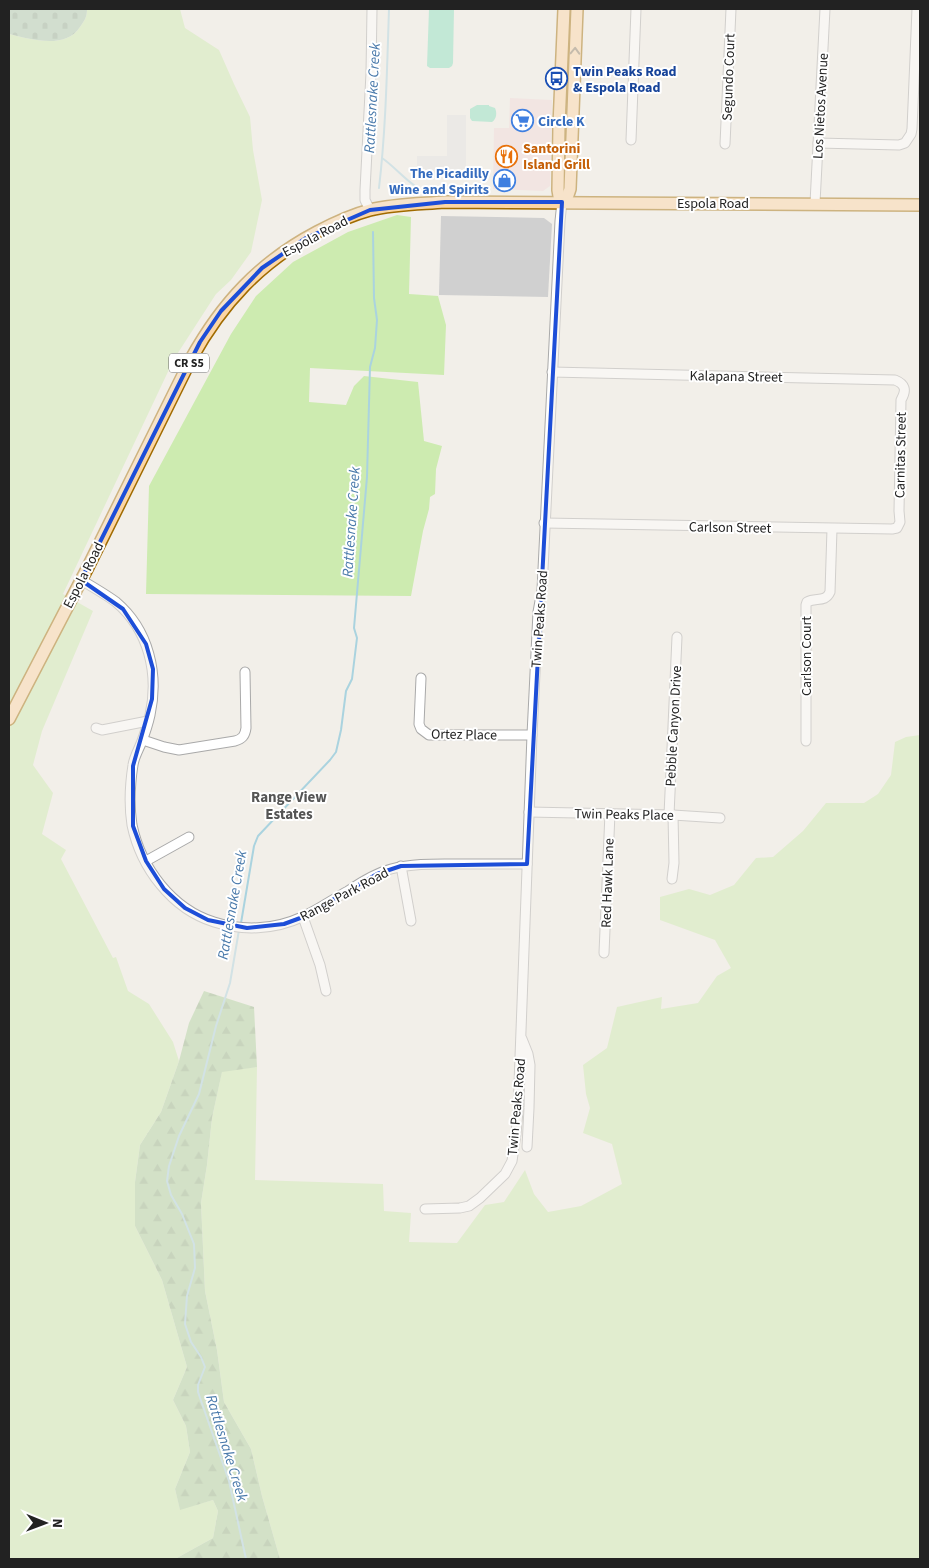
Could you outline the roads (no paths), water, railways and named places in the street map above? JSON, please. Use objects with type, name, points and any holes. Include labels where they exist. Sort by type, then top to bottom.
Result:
[{"type":"main road","name":"Twin Peaks Road","points":[[564,9],[558,190],[562,202],[570,189],[577,9]]},
{"type":"main road","name":"Espola Road","points":[[9,719],[204,336],[221,311],[258,272],[306,238],[337,222],[370,210],[445,202],[920,205]]},
{"type":"street","points":[[370,210],[365,200],[365,190],[372,9]]},
{"type":"street","points":[[631,140],[636,9]]},
{"type":"street","name":"Segundo Court","points":[[725,144],[731,9]]},
{"type":"street","name":"Los Nietos Avenue","points":[[815,203],[825,9]]},
{"type":"street","points":[[818,143],[905,144],[912,129],[917,12]]},
{"type":"street","name":"Twin Peaks Road","points":[[425,1209],[469,1206],[505,1174],[515,1147],[538,612],[542,590],[562,202]]},
{"type":"street","name":"Kalapana Street","points":[[552,372],[895,380],[901,383],[905,389],[901,400]]},
{"type":"street","name":"Carnitas Street","points":[[899,511],[901,400]]},
{"type":"street","name":"Carlson Street","points":[[544,523],[892,529],[897,528],[900,522],[899,511]]},
{"type":"street","name":"Carlson Court","points":[[806,741],[806,605],[811,600],[824,600],[830,592],[832,529]]},
{"type":"street","name":"Range Park Road","points":[[81,580],[118,604],[130,617],[146,644],[153,669],[152,699],[143,740],[133,766],[130,802],[133,826],[146,861],[157,880],[185,908],[208,920],[235,927],[261,928],[284,924],[303,917],[377,874],[401,866],[422,864],[527,864]]},
{"type":"street","name":"Pebble Canyon Drive","points":[[672,879],[674,863],[671,815],[677,637]]},
{"type":"street","points":[[143,740],[179,750],[241,739],[245,734],[246,728],[245,672]]},
{"type":"street","name":"Ortez Place","points":[[421,678],[419,724],[424,733],[429,735],[532,735]]},
{"type":"street","points":[[96,728],[102,730],[148,721]]},
{"type":"street","name":"Twin Peaks Place","points":[[529,812],[610,813],[720,818]]},
{"type":"street","name":"Red Hawk Lane","points":[[604,953],[610,813]]},
{"type":"street","points":[[146,861],[189,838]]},
{"type":"street","points":[[401,866],[411,921]]},
{"type":"street","points":[[303,917],[320,964],[326,991]]},
{"type":"street","name":"Twin Peaks Road","points":[[521,1036],[530,1065],[527,1146]]},
{"type":"waterway","name":"Rattlesnake Creek","points":[[379,188],[385,121],[389,9]]},
{"type":"waterway","points":[[382,158],[418,188]]},
{"type":"waterway","name":"Rattlesnake Creek","points":[[241,923],[254,846],[258,836],[336,752],[346,691],[352,679],[357,638],[354,628],[367,477],[370,367],[375,348],[377,320],[374,298],[373,232]]},
{"type":"waterway","name":"Rattlesnake Creek","points":[[239,930],[230,983],[216,1026],[199,1094],[179,1136],[169,1166],[167,1181],[171,1195],[182,1214],[194,1244],[195,1268],[187,1296],[185,1324],[191,1342],[205,1367],[198,1385],[198,1392],[229,1481],[246,1559]]},
{"type":"place","name":"Twin Peaks Road & Espola Road","points":[[557,79]]},
{"type":"place","name":"Circle K","points":[[522,121]]},
{"type":"place","name":"Santorini Island Grill","points":[[507,156]]},
{"type":"place","name":"The Picadilly Wine and Spirits","points":[[505,181]]},
{"type":"district","name":"Range View Estates","points":[[289,806]]}]
